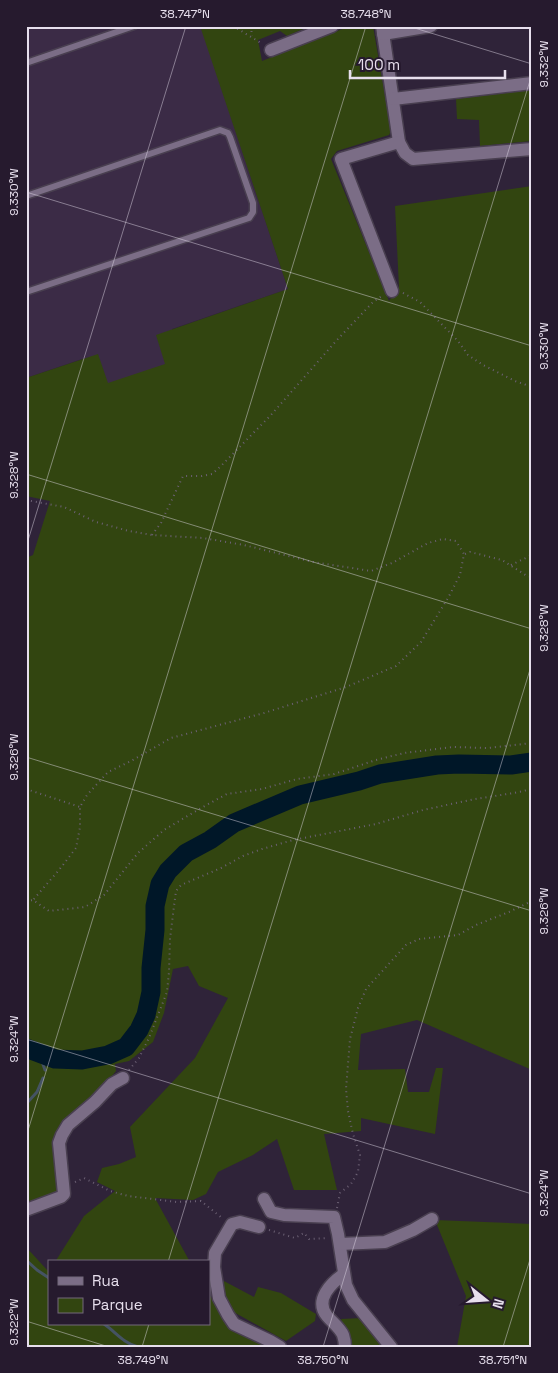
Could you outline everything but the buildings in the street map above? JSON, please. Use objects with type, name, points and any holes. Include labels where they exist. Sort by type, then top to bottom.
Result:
[{"type":"street","points":[[272,50],[332,26]]},
{"type":"street","points":[[431,26],[382,30],[399,142],[405,153],[413,159],[532,148]]},
{"type":"street","points":[[393,99],[532,83]]},
{"type":"street","points":[[392,291],[341,159],[399,142]]},
{"type":"street","points":[[26,1210],[61,1197],[64,1194],[59,1143],[62,1135],[68,1125],[95,1102],[112,1084],[123,1078]]},
{"type":"street","points":[[264,1199],[272,1212],[284,1216],[334,1217],[346,1285],[353,1300],[392,1347]]},
{"type":"street","points":[[339,1239],[385,1242],[402,1236],[432,1219]]},
{"type":"street","points":[[259,1226],[240,1222],[232,1224],[215,1253],[214,1267],[219,1298],[234,1324],[280,1347]]},
{"type":"street","points":[[344,1274],[335,1280],[325,1292],[322,1303],[325,1314],[343,1333],[345,1347]]},
{"type":"lane","points":[[26,62],[134,26]]},
{"type":"lane","points":[[26,196],[220,130],[228,133],[230,137],[254,208],[248,218],[26,292]]},
{"type":"path","points":[[233,26],[272,50]]},
{"type":"path","points":[[250,26],[252,38]]},
{"type":"path","points":[[152,535],[162,523],[183,476],[212,474],[271,415],[373,302],[392,291],[404,294],[420,302],[458,341],[468,355],[515,381],[532,387]]},
{"type":"path","points":[[26,500],[64,507],[96,522],[129,531],[152,535],[204,538],[313,562],[371,571],[392,563],[428,542],[443,539],[456,541],[464,554],[460,575],[448,598],[421,642],[396,666],[337,690],[264,713],[171,738],[108,772],[87,795],[80,807],[80,827],[76,848],[32,900],[26,901]]},
{"type":"path","points":[[464,554],[470,552],[502,560],[527,576],[532,577]]},
{"type":"path","points":[[510,565],[532,555]]},
{"type":"path","points":[[32,900],[49,911],[85,907],[104,895],[138,853],[164,830],[227,794],[297,779],[334,774],[404,753],[453,747],[488,748],[532,743]]},
{"type":"path","points":[[26,788],[80,807]]},
{"type":"path","points":[[123,1078],[138,1058],[149,1038],[167,992],[174,906],[176,891],[181,885],[221,868],[243,856],[293,840],[376,824],[423,810],[532,789]]},
{"type":"path","points":[[334,1217],[340,1193],[351,1184],[358,1172],[360,1155],[348,1111],[346,1089],[350,1039],[358,1008],[366,989],[406,945],[419,938],[458,935],[476,925],[532,901]]},
{"type":"path","points":[[63,1187],[84,1178],[110,1191],[128,1196],[177,1202],[201,1201],[232,1224]]},
{"type":"path","points":[[259,1226],[295,1238],[304,1233],[309,1239],[339,1239]]},
{"type":"shaded area","points":[[34,26],[201,26],[288,289],[172,329],[187,376],[111,402],[85,358],[26,378],[26,29]]},
{"type":"green space","points":[[200,26],[310,26],[287,36],[280,31],[258,40],[262,61],[350,26],[373,26],[391,131],[389,135],[337,151],[331,159],[389,301],[399,287],[395,206],[532,186],[532,1070],[417,1020],[361,1034],[358,1070],[405,1069],[408,1092],[429,1092],[436,1068],[443,1068],[435,1134],[361,1118],[361,1131],[324,1134],[337,1190],[294,1190],[277,1139],[253,1155],[218,1172],[206,1194],[193,1200],[155,1198],[189,1260],[56,1260],[84,1216],[115,1191],[97,1182],[102,1168],[136,1157],[130,1127],[195,1058],[228,998],[199,986],[188,966],[173,969],[164,1013],[153,1042],[129,1061],[115,1064],[116,1071],[92,1101],[66,1123],[59,1193],[26,1205],[26,558],[33,555],[50,501],[26,496],[26,378],[98,354],[108,383],[165,364],[156,335],[288,289]]},
{"type":"green space","points":[[532,90],[532,141],[480,146],[479,120],[457,119],[456,99]]},
{"type":"green space","points":[[435,1220],[532,1224],[532,1347],[457,1347],[466,1296]]},
{"type":"green space","points":[[26,1247],[48,1271],[48,1326],[210,1326],[210,1296],[229,1326],[268,1347],[26,1347]]},
{"type":"green space","points":[[222,1280],[254,1297],[258,1287],[281,1293],[316,1314],[315,1321],[286,1341],[230,1310],[226,1304]]},
{"type":"green space","points":[[363,1318],[388,1347],[348,1347],[341,1319]]},
{"type":"waterway","points":[[26,1048],[55,1059],[82,1060],[108,1055],[126,1047],[139,1030],[146,1015],[151,992],[155,906],[160,884],[168,871],[186,853],[210,840],[234,823],[300,795],[380,774],[437,765],[511,765],[532,762]]},
{"type":"waterway","points":[[39,1053],[45,1070]]},
{"type":"waterway","points":[[26,1104],[37,1092],[43,1078]]},
{"type":"waterway","points":[[26,1260],[48,1277]]},
{"type":"waterway","points":[[106,1326],[124,1340],[138,1347]]}]
